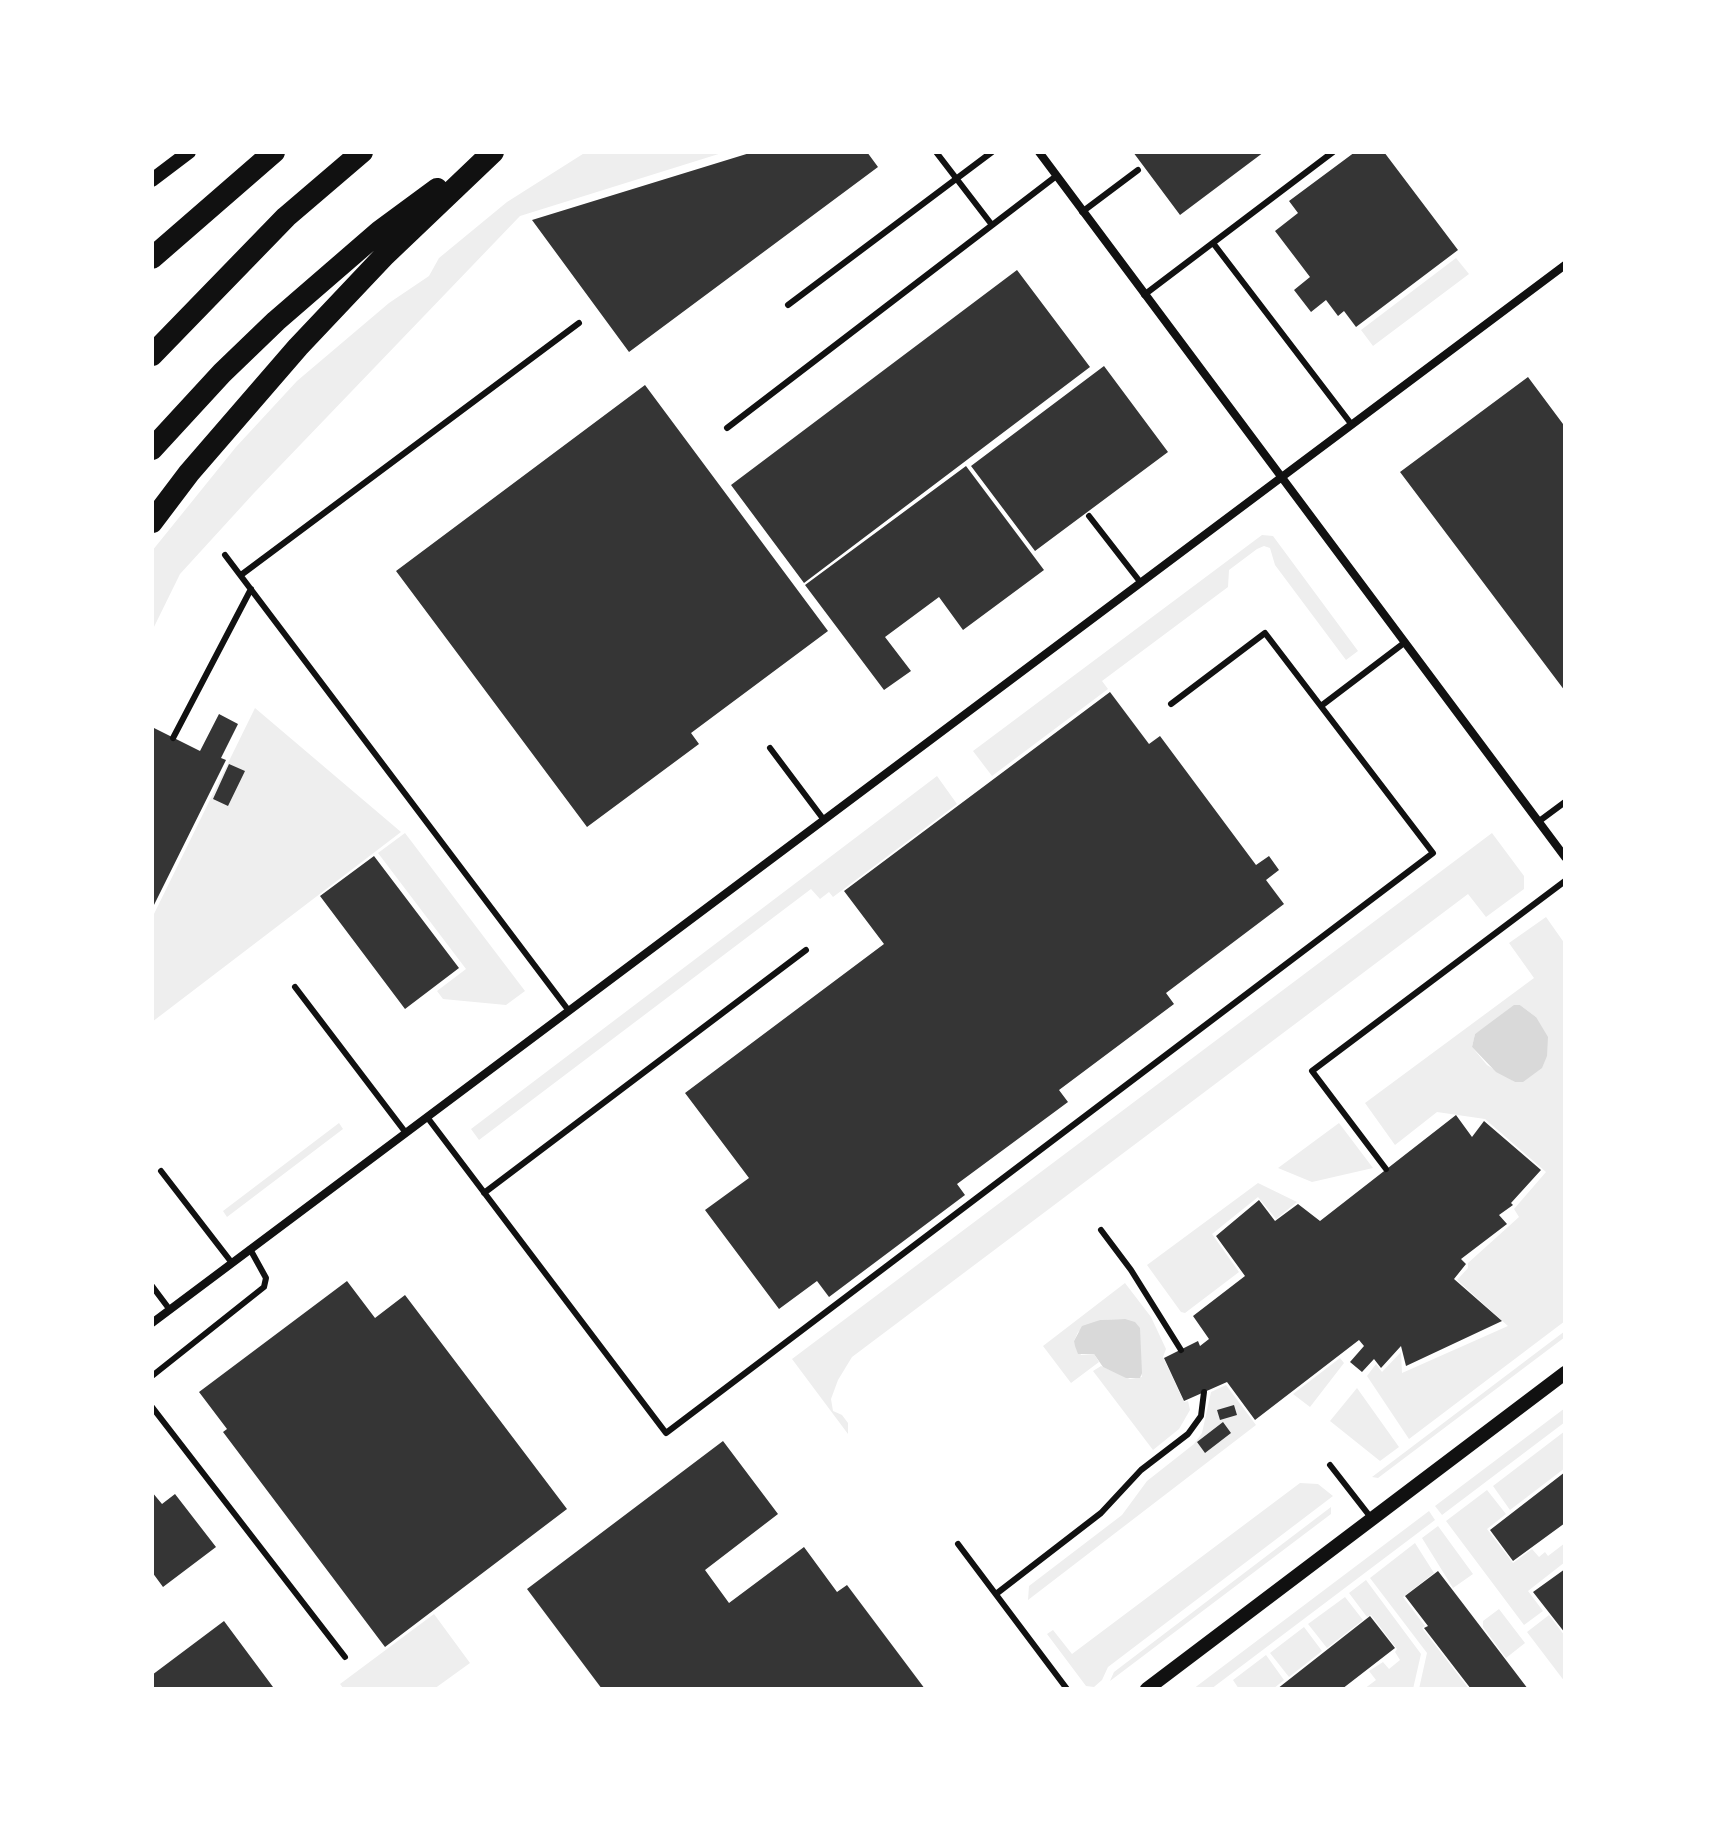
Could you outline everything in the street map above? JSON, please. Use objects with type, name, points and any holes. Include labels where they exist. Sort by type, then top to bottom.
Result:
[{"type":"highway","points":[[152,258],[274,152]]},
{"type":"highway","points":[[152,355],[286,217],[362,152]]},
{"type":"highway","points":[[152,449],[222,373],[276,321],[380,231],[486,152]]},
{"type":"highway","points":[[152,522],[189,473],[298,347],[385,255],[493,152]]},
{"type":"street","points":[[152,180],[189,152]]},
{"type":"street","points":[[1039,152],[1565,857]]},
{"type":"street","points":[[152,1323],[1565,265]]},
{"type":"street","points":[[1147,1689],[1565,1373]]},
{"type":"lane","points":[[936,152],[992,225]]},
{"type":"lane","points":[[788,305],[992,152]]},
{"type":"lane","points":[[1144,295],[1333,152]]},
{"type":"lane","points":[[1082,212],[1138,170]]},
{"type":"lane","points":[[727,428],[1055,177]]},
{"type":"lane","points":[[1213,243],[1352,425]]},
{"type":"lane","points":[[241,575],[579,323]]},
{"type":"lane","points":[[1089,516],[1141,583]]},
{"type":"lane","points":[[225,555],[569,1011]]},
{"type":"lane","points":[[173,738],[251,589]]},
{"type":"lane","points":[[427,1117],[666,1433],[1433,853],[1265,633],[1171,704]]},
{"type":"lane","points":[[1321,706],[1404,643]]},
{"type":"lane","points":[[770,748],[824,820]]},
{"type":"lane","points":[[1538,822],[1565,802]]},
{"type":"lane","points":[[1386,1169],[1312,1071],[1565,881]]},
{"type":"lane","points":[[484,1193],[806,950]]},
{"type":"lane","points":[[295,987],[406,1133]]},
{"type":"lane","points":[[161,1171],[232,1263]]},
{"type":"lane","points":[[1101,1230],[1131,1270],[1181,1350]]},
{"type":"lane","points":[[152,1376],[264,1287],[266,1278],[250,1249]]},
{"type":"lane","points":[[152,1286],[170,1310]]},
{"type":"lane","points":[[996,1594],[1101,1513],[1141,1470],[1188,1434],[1201,1416],[1204,1392]]},
{"type":"lane","points":[[152,1407],[345,1657]]},
{"type":"lane","points":[[1330,1465],[1372,1519]]},
{"type":"lane","points":[[958,1544],[1067,1689]]},
{"type":"shaded area","points":[[586,152],[725,152],[520,216],[180,574],[152,631],[152,551],[236,447],[297,381],[389,303],[429,276],[439,258],[507,202]]},
{"type":"shaded area","points":[[1456,258],[1469,274],[1373,346],[1361,330]]},
{"type":"shaded area","points":[[1262,535],[1273,536],[1358,651],[1346,660],[1275,565],[1270,548],[1264,546],[1229,570],[1228,587],[1102,681],[1108,689],[992,776],[973,751]]},
{"type":"shaded area","points":[[255,708],[401,832],[152,1022],[152,918]]},
{"type":"shaded area","points":[[937,776],[957,804],[833,897],[829,892],[820,899],[811,889],[479,1140],[471,1129]]},
{"type":"shaded area","points":[[405,833],[525,991],[506,1005],[443,999],[437,991],[466,969],[378,853]]},
{"type":"shaded area","points":[[1492,833],[1524,876],[1524,889],[1486,917],[1468,894],[852,1357],[831,1399],[833,1411],[842,1415],[848,1423],[848,1434],[792,1359]]},
{"type":"shaded area","points":[[1546,917],[1565,944],[1565,1321],[1409,1439],[1367,1376],[1376,1364],[1382,1372],[1401,1352],[1402,1373],[1508,1326],[1457,1280],[1468,1268],[1468,1263],[1519,1217],[1514,1209],[1546,1172],[1485,1119],[1437,1112],[1395,1145],[1365,1103],[1534,978],[1509,943]],"holes":[[[1520,1005],[1536,1017],[1515,1082],[1487,1065],[1472,1047],[1475,1034]]]},
{"type":"shaded area","points":[[1514,1005],[1520,1005],[1536,1017],[1548,1037],[1547,1056],[1542,1068],[1523,1082],[1515,1082],[1496,1072],[1472,1047],[1475,1034]]},
{"type":"shaded area","points":[[339,1123],[343,1129],[227,1217],[223,1211]]},
{"type":"shaded area","points":[[1339,1123],[1373,1168],[1312,1182],[1278,1168]]},
{"type":"shaded area","points":[[1258,1183],[1297,1202],[1276,1219],[1258,1197],[1212,1234],[1239,1272],[1185,1313],[1181,1312],[1147,1265]]},
{"type":"shaded area","points":[[1125,1283],[1151,1317],[1166,1349],[1163,1357],[1190,1410],[1179,1429],[1153,1450],[1093,1371],[1101,1366],[1130,1379],[1142,1377],[1125,1319],[1100,1320],[1078,1332],[1074,1341],[1081,1355],[1094,1354],[1099,1362],[1071,1383],[1043,1346]]},
{"type":"shaded area","points":[[1125,1319],[1135,1322],[1140,1328],[1140,1378],[1126,1378],[1103,1367],[1094,1354],[1078,1354],[1075,1346],[1074,1341],[1082,1326],[1100,1320]]},
{"type":"shaded area","points":[[1565,1331],[1565,1337],[1378,1478],[1372,1477]]},
{"type":"shaded area","points":[[1340,1358],[1344,1363],[1310,1407],[1293,1394]]},
{"type":"shaded area","points":[[1226,1385],[1256,1425],[1028,1600],[1029,1586],[1122,1515],[1147,1481],[1194,1444],[1202,1433],[1211,1392]]},
{"type":"shaded area","points":[[1357,1388],[1399,1447],[1380,1461],[1330,1421]]},
{"type":"shaded area","points":[[1565,1408],[1565,1422],[1442,1515],[1435,1506]]},
{"type":"shaded area","points":[[1565,1431],[1565,1468],[1510,1510],[1493,1486]]},
{"type":"shaded area","points":[[1300,1483],[1318,1484],[1333,1496],[1108,1667],[1102,1680],[1094,1687],[1086,1686],[1047,1634],[1053,1630],[1072,1654]]},
{"type":"shaded area","points":[[1487,1490],[1506,1514],[1487,1529],[1513,1563],[1532,1549],[1539,1557],[1545,1552],[1548,1556],[1565,1543],[1565,1562],[1528,1591],[1543,1611],[1524,1625],[1446,1521]]},
{"type":"shaded area","points":[[1331,1507],[1331,1514],[1110,1681],[1114,1672]]},
{"type":"shaded area","points":[[1429,1511],[1435,1520],[1211,1689],[1193,1689]]},
{"type":"shaded area","points":[[1438,1526],[1473,1574],[1453,1588],[1422,1538]]},
{"type":"shaded area","points":[[1415,1543],[1434,1573],[1403,1597],[1425,1626],[1422,1628],[1469,1689],[1419,1689],[1427,1653],[1370,1578]]},
{"type":"shaded area","points":[[1366,1580],[1421,1654],[1413,1689],[1364,1689],[1376,1680],[1369,1671],[1383,1662],[1389,1669],[1400,1660],[1395,1652],[1397,1649],[1349,1593]]},
{"type":"shaded area","points":[[1345,1597],[1363,1620],[1327,1648],[1308,1624]]},
{"type":"shaded area","points":[[1499,1609],[1525,1643],[1506,1658],[1483,1627],[1483,1621]]},
{"type":"shaded area","points":[[434,1614],[470,1663],[434,1689],[344,1689],[340,1684]]},
{"type":"shaded area","points":[[1549,1615],[1565,1636],[1565,1682],[1527,1632]]},
{"type":"shaded area","points":[[1304,1627],[1322,1651],[1289,1677],[1270,1653]]},
{"type":"shaded area","points":[[1266,1655],[1284,1680],[1273,1689],[1239,1689],[1233,1680]]},
{"type":"building","points":[[753,152],[867,152],[878,167],[629,352],[532,220]]},
{"type":"building","points":[[1133,152],[1264,152],[1180,215]]},
{"type":"building","points":[[1355,152],[1384,152],[1458,250],[1356,327],[1344,311],[1338,316],[1326,300],[1311,312],[1294,290],[1310,277],[1275,231],[1298,213],[1289,201]]},
{"type":"building","points":[[1017,270],[1090,367],[804,583],[731,485]]},
{"type":"building","points":[[1104,366],[1168,452],[1035,551],[971,466]]},
{"type":"building","points":[[1528,377],[1565,423],[1565,691],[1400,472]]},
{"type":"building","points":[[645,385],[828,631],[691,733],[699,744],[587,827],[396,571]]},
{"type":"building","points":[[966,466],[1044,570],[963,630],[939,597],[885,637],[911,671],[884,690],[805,585]]},
{"type":"building","points":[[1110,692],[1149,744],[1160,736],[1256,865],[1269,856],[1279,870],[1266,880],[1284,904],[1166,993],[1174,1004],[1059,1090],[1068,1102],[957,1184],[965,1195],[829,1297],[817,1281],[779,1309],[705,1210],[749,1178],[685,1093],[884,944],[844,891]]},
{"type":"building","points":[[219,714],[238,724],[221,758],[226,760],[152,909],[152,727],[200,751]]},
{"type":"building","points":[[229,764],[245,771],[228,806],[213,799]]},
{"type":"building","points":[[374,856],[459,968],[405,1009],[320,896]]},
{"type":"building","points":[[1456,1115],[1472,1137],[1484,1121],[1541,1170],[1511,1203],[1513,1205],[1499,1215],[1507,1224],[1461,1259],[1466,1264],[1454,1279],[1502,1321],[1406,1366],[1401,1346],[1381,1368],[1374,1359],[1362,1372],[1350,1362],[1364,1346],[1359,1340],[1255,1420],[1227,1382],[1184,1401],[1164,1358],[1198,1341],[1200,1346],[1209,1339],[1193,1316],[1245,1276],[1216,1236],[1259,1200],[1275,1221],[1298,1204],[1320,1221]]},
{"type":"building","points":[[347,1281],[375,1318],[405,1295],[567,1509],[385,1647],[223,1432],[227,1429],[199,1392]]},
{"type":"building","points":[[1234,1405],[1237,1415],[1220,1420],[1217,1410]]},
{"type":"building","points":[[1223,1422],[1231,1433],[1205,1453],[1197,1442]]},
{"type":"building","points":[[723,1441],[778,1514],[705,1570],[729,1603],[804,1547],[837,1592],[847,1585],[925,1689],[602,1689],[527,1589]]},
{"type":"building","points":[[1565,1472],[1565,1523],[1513,1561],[1490,1530]]},
{"type":"building","points":[[152,1492],[162,1504],[175,1494],[216,1547],[163,1587],[152,1572]]},
{"type":"building","points":[[1565,1569],[1565,1633],[1533,1592]]},
{"type":"building","points":[[1438,1571],[1528,1689],[1471,1689],[1424,1628],[1428,1626],[1405,1596]]},
{"type":"building","points":[[1370,1616],[1395,1648],[1342,1689],[1277,1689]]},
{"type":"building","points":[[224,1621],[273,1687],[152,1689],[152,1675]]}]
